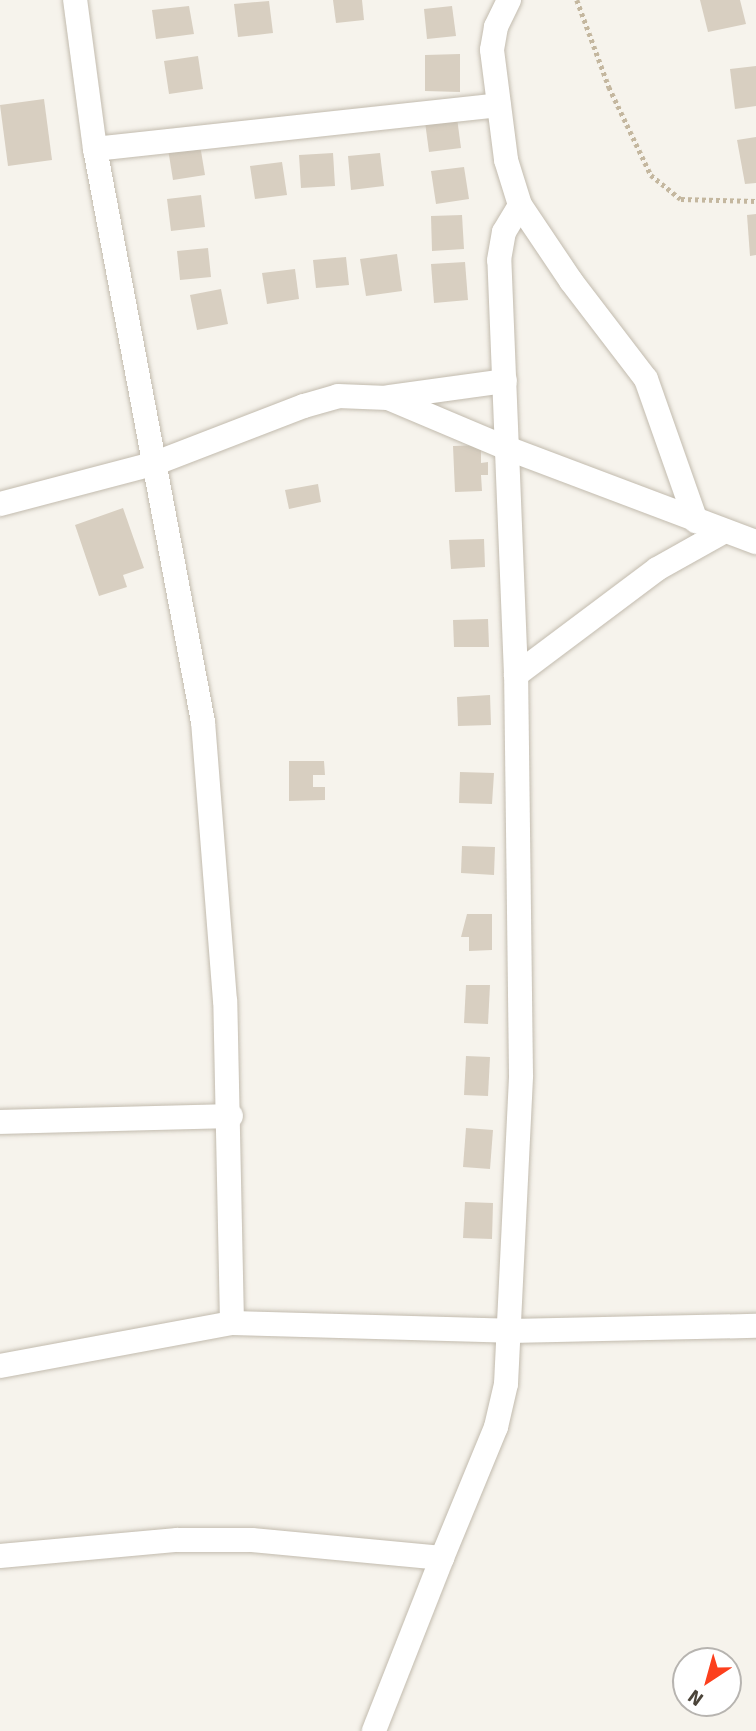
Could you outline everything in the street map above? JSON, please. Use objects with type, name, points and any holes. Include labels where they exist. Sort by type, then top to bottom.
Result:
[{"type":"street","points":[[75,0],[95,149],[156,463],[209,769],[231,1116],[232,1323]]},
{"type":"street","points":[[509,0],[496,27],[492,50],[506,160],[520,205],[571,281],[646,380],[696,521]]},
{"type":"street","points":[[95,149],[499,105]]},
{"type":"street","points":[[374,1731],[496,1427],[506,1384],[521,1075],[516,675],[504,447],[505,381],[499,260],[504,232],[520,205]]},
{"type":"street","points":[[0,504],[156,463],[304,405],[338,396],[388,398],[505,381]]},
{"type":"street","points":[[388,398],[504,447],[723,532],[756,542]]},
{"type":"street","points":[[516,675],[657,569],[723,532]]},
{"type":"street","points":[[0,1122],[231,1116]]},
{"type":"street","points":[[0,1366],[232,1323],[510,1331],[756,1326]]},
{"type":"street","points":[[0,1556],[177,1540],[252,1540],[442,1558]]},
{"type":"path","points":[[577,0],[609,87],[651,175],[681,199],[756,201]]},
{"type":"building","points":[[333,0],[362,0],[364,20],[336,23]]},
{"type":"building","points":[[700,0],[740,0],[746,24],[708,32]]},
{"type":"building","points":[[269,1],[273,33],[238,37],[234,4]]},
{"type":"building","points":[[189,6],[194,34],[156,39],[152,10]]},
{"type":"building","points":[[452,6],[456,36],[427,39],[424,9]]},
{"type":"building","points":[[460,54],[460,92],[425,91],[425,55]]},
{"type":"building","points":[[198,56],[203,89],[169,94],[164,61]]},
{"type":"building","points":[[756,66],[756,106],[735,109],[730,69]]},
{"type":"building","points":[[44,99],[52,160],[8,166],[0,105]]},
{"type":"building","points":[[457,118],[461,148],[429,152],[425,122]]},
{"type":"building","points":[[756,137],[756,183],[745,184],[737,140]]},
{"type":"building","points":[[200,145],[205,175],[173,180],[168,149]]},
{"type":"building","points":[[333,153],[335,186],[301,188],[299,155]]},
{"type":"building","points":[[380,153],[384,186],[351,190],[348,156]]},
{"type":"building","points":[[282,162],[287,195],[255,199],[250,166]]},
{"type":"building","points":[[464,167],[469,199],[436,204],[431,171]]},
{"type":"building","points":[[201,195],[205,227],[171,231],[167,199]]},
{"type":"building","points":[[756,214],[756,255],[750,256],[747,215]]},
{"type":"building","points":[[462,215],[464,249],[432,251],[431,216]]},
{"type":"building","points":[[208,248],[211,277],[180,280],[177,251]]},
{"type":"building","points":[[397,254],[402,291],[366,296],[360,259]]},
{"type":"building","points":[[346,257],[349,285],[316,288],[313,260]]},
{"type":"building","points":[[465,262],[468,300],[434,303],[431,264]]},
{"type":"building","points":[[295,269],[299,299],[267,304],[262,273]]},
{"type":"building","points":[[221,289],[228,324],[197,330],[190,295]]},
{"type":"building","points":[[481,445],[481,463],[488,462],[488,475],[481,475],[482,491],[455,492],[453,446]]},
{"type":"building","points":[[318,484],[321,502],[289,509],[285,490]]},
{"type":"building","points":[[123,508],[144,568],[123,575],[127,587],[99,596],[75,525]]},
{"type":"building","points":[[484,539],[485,567],[451,569],[449,540]]},
{"type":"building","points":[[488,619],[489,647],[454,647],[453,620]]},
{"type":"building","points":[[490,695],[491,725],[458,726],[457,697]]},
{"type":"building","points":[[289,761],[324,761],[325,775],[313,775],[313,787],[325,787],[325,800],[289,801]]},
{"type":"building","points":[[460,772],[494,773],[492,804],[459,803]]},
{"type":"building","points":[[462,846],[495,847],[494,875],[461,873]]},
{"type":"building","points":[[467,914],[492,914],[492,950],[469,951],[469,937],[461,937]]},
{"type":"building","points":[[466,985],[490,985],[488,1024],[464,1023]]},
{"type":"building","points":[[466,1056],[490,1057],[488,1096],[464,1095]]},
{"type":"building","points":[[466,1128],[493,1130],[490,1169],[463,1167]]},
{"type":"building","points":[[465,1202],[493,1203],[492,1239],[463,1238]]}]
